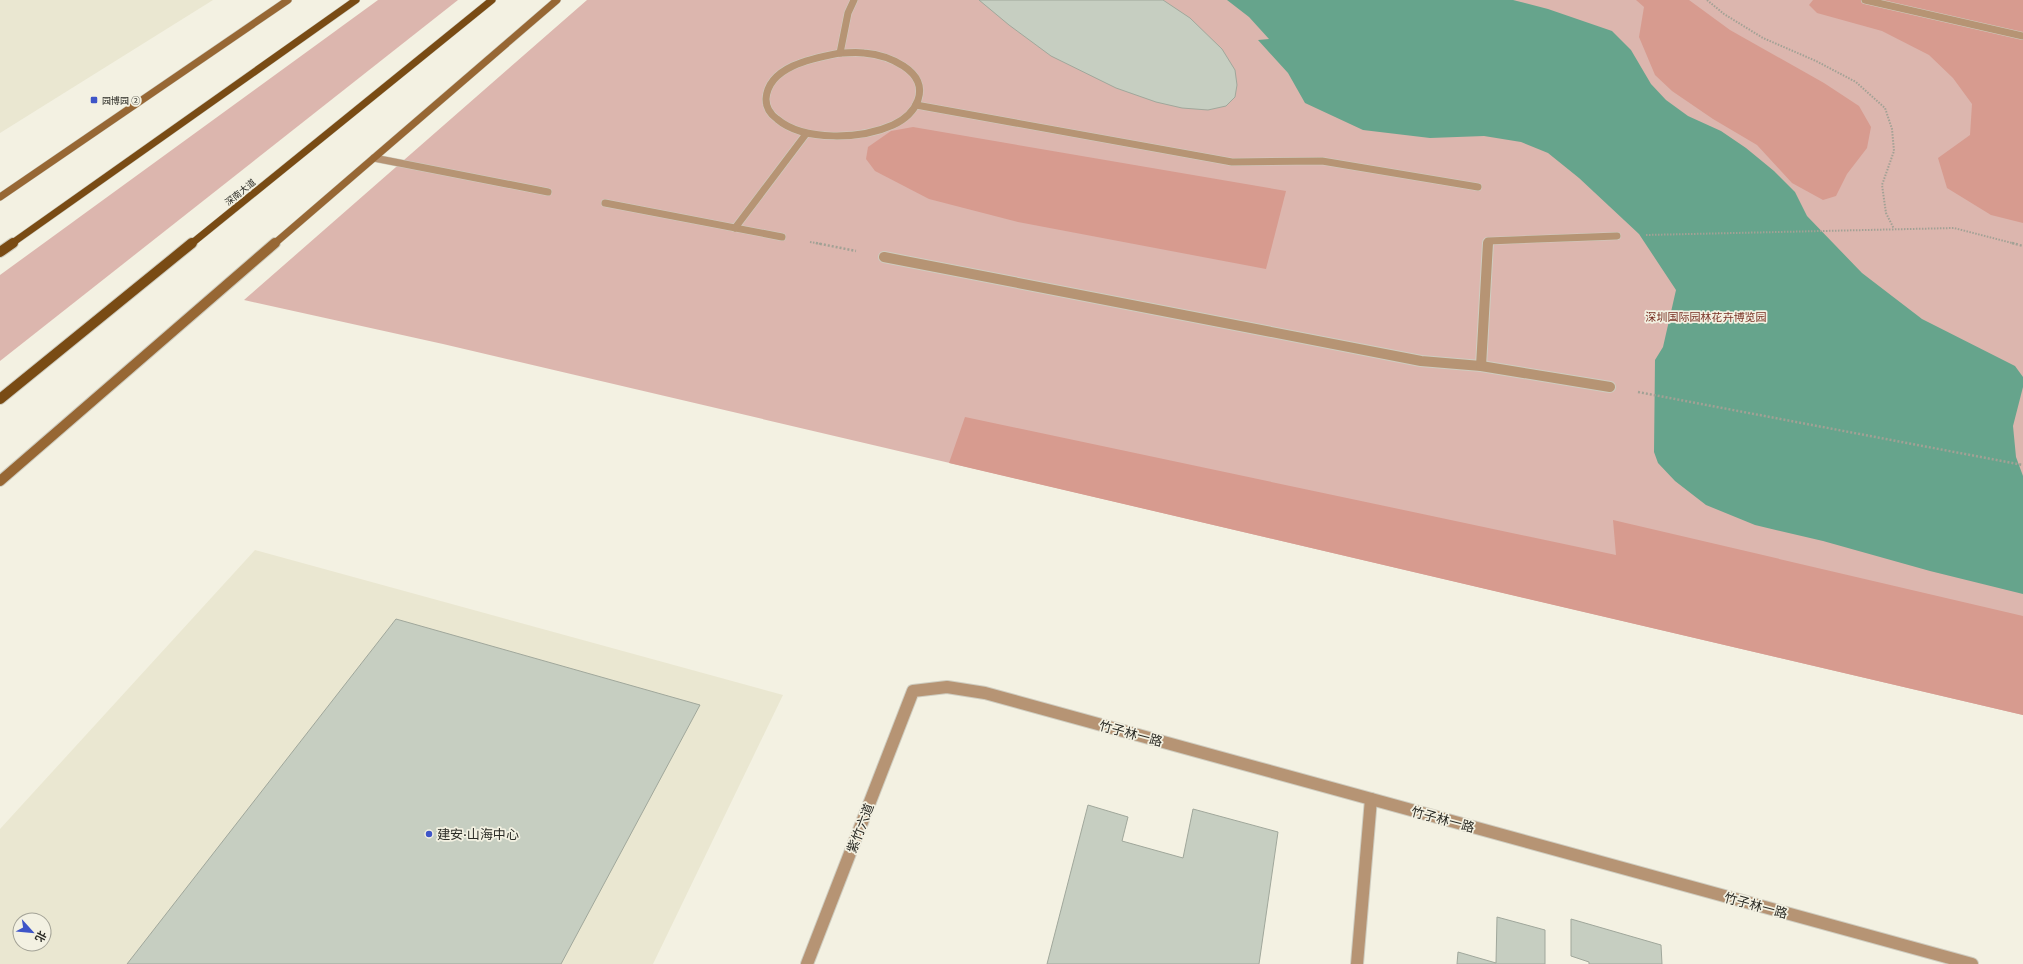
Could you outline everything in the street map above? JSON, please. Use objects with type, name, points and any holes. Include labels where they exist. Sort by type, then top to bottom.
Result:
[{"type":"main road","points":[[0,197],[288,0]]},
{"type":"main road","points":[[0,252],[356,0]]},
{"type":"main road","name":"深南大道","points":[[0,399],[492,0]]},
{"type":"main road","points":[[0,481],[558,0]]},
{"type":"street","points":[[840,53],[848,13],[854,0]]},
{"type":"street","points":[[1865,0],[2023,36]]},
{"type":"street","points":[[840,53],[865,53],[887,58],[905,66],[917,78],[921,91],[916,105],[903,118],[883,129],[858,135],[832,137],[806,134],[786,126],[772,115],[766,102],[767,89],[778,76],[794,65],[815,57],[840,53]]},
{"type":"street","points":[[916,105],[1232,162],[1322,161],[1478,187]]},
{"type":"street","points":[[735,228],[806,134]]},
{"type":"street","points":[[374,158],[548,192]]},
{"type":"street","points":[[605,203],[782,237]]},
{"type":"street","points":[[1481,366],[1488,241],[1617,236]]},
{"type":"street","points":[[884,256],[1421,361],[1481,366],[1610,387]]},
{"type":"street","name":"竹子林一路","points":[[913,691],[947,687],[985,693],[1972,964]]},
{"type":"street","name":"紫竹六道","points":[[807,964],[913,691]]},
{"type":"street","points":[[1356,964],[1371,799]]},
{"type":"path","points":[[1707,0],[1724,14],[1763,38],[1816,61],[1856,82],[1885,108],[1892,129],[1894,151],[1882,185],[1886,213],[1894,229]]},
{"type":"path","points":[[1617,236],[1954,228],[2023,246]]},
{"type":"path","points":[[782,237],[884,256]]},
{"type":"path","points":[[1610,387],[2023,465]]},
{"type":"shaded area","points":[[0,0],[213,0],[0,133]]},
{"type":"shaded area","points":[[1227,0],[1513,0],[1548,9],[1612,31],[1631,50],[1651,84],[1666,100],[1688,116],[1721,131],[1746,148],[1774,171],[1795,192],[1807,216],[1862,273],[1922,319],[2015,366],[2023,377],[2023,387],[2013,426],[2016,457],[2023,476],[2023,594],[1930,571],[1823,541],[1755,525],[1706,505],[1675,481],[1658,463],[1654,452],[1655,360],[1663,347],[1676,290],[1639,234],[1579,178],[1548,153],[1521,142],[1484,136],[1430,138],[1363,130],[1305,103],[1288,73],[1258,40],[1269,39],[1249,17]]},
{"type":"shaded area","points":[[1636,0],[1689,0],[1730,30],[1824,83],[1859,106],[1871,127],[1867,148],[1847,174],[1836,196],[1823,200],[1792,183],[1757,145],[1713,119],[1672,91],[1655,75],[1639,37],[1644,7]]},
{"type":"shaded area","points":[[1813,0],[2023,0],[2023,223],[1991,215],[1947,188],[1938,158],[1970,135],[1972,104],[1953,78],[1929,55],[1882,31],[1817,13],[1809,5]]},
{"type":"shaded area","points":[[913,127],[1286,191],[1266,269],[1018,222],[929,199],[875,171],[866,159],[868,147],[891,131]]},
{"type":"shaded area","points":[[965,417],[1616,555],[1613,520],[2023,616],[2023,715],[949,463]]},
{"type":"shaded area","points":[[255,550],[783,695],[653,964],[0,964],[0,829]]},
{"type":"green space","points":[[378,0],[458,0],[0,361],[0,275]]},
{"type":"green space","name":"深圳国际园林花卉博览园","points":[[587,0],[2023,0],[2023,715],[443,344],[244,300]]},
{"type":"building","points":[[979,0],[1163,0],[1190,18],[1222,49],[1235,70],[1237,85],[1235,97],[1226,106],[1208,110],[1182,108],[1156,102],[1116,88],[1051,56],[1009,25]]},
{"type":"building","name":"建安·山海中心","points":[[396,619],[700,705],[561,964],[127,964]]},
{"type":"building","points":[[1088,805],[1128,817],[1122,841],[1183,858],[1193,809],[1278,832],[1259,964],[1047,964]]},
{"type":"building","points":[[1497,917],[1545,930],[1545,964],[1457,964],[1458,952],[1496,963]]},
{"type":"building","points":[[1571,919],[1661,945],[1662,964],[1589,964],[1589,962],[1571,956]]},
{"type":"place","name":"园博园 ②","points":[[94,100]]},
{"type":"place","name":"建安·山海中心","points":[[429,834]]}]
